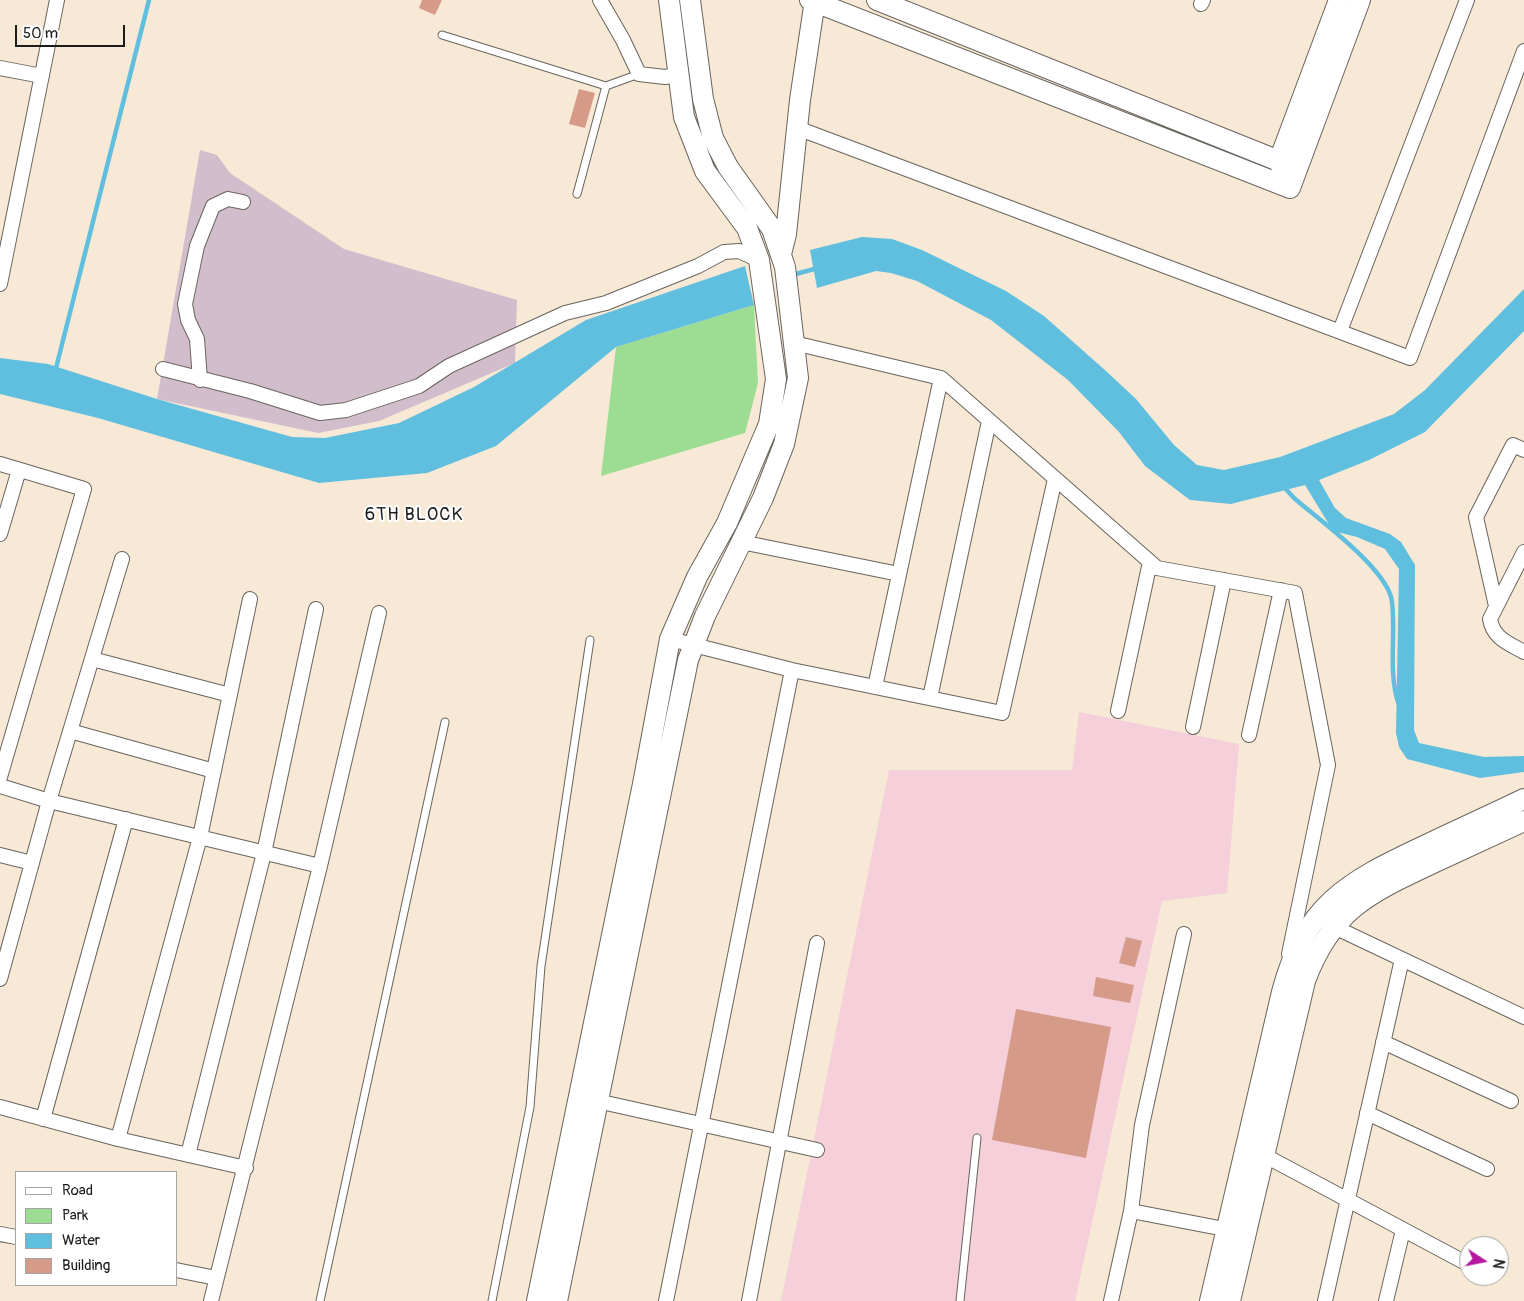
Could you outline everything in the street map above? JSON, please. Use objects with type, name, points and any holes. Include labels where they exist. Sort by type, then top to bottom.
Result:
[{"type":"street","points":[[0,284],[57,0]]},
{"type":"street","points":[[600,0],[623,40],[639,74],[657,77],[678,75]]},
{"type":"street","points":[[537,1301],[643,784],[670,639],[698,577],[727,523],[769,424],[776,379],[762,277],[746,228],[705,171],[684,117],[669,0]]},
{"type":"street","points":[[557,1301],[632,928],[693,645],[704,616],[763,498],[784,444],[798,378],[787,282],[781,254],[772,229],[728,167],[712,138],[703,99],[690,0]]},
{"type":"street","points":[[877,0],[1279,161]]},
{"type":"street","points":[[1290,188],[1279,161],[1339,0]]},
{"type":"street","points":[[1290,188],[1360,0]]},
{"type":"street","points":[[1340,331],[1467,0]]},
{"type":"street","points":[[762,277],[781,254],[786,234],[813,1],[1290,188]]},
{"type":"street","points":[[797,128],[1410,358],[1524,51]]},
{"type":"street","points":[[0,68],[42,76]]},
{"type":"street","points":[[1508,94],[1524,90]]},
{"type":"street","points":[[200,380],[197,339],[185,304],[196,246],[213,206],[228,199],[243,202]]},
{"type":"street","points":[[163,369],[200,380],[250,391],[320,413],[346,410],[420,386],[449,366],[565,312],[606,303],[698,266],[724,252],[739,251],[762,277]]},
{"type":"street","points":[[794,343],[941,378],[1158,568],[1295,593],[1328,765],[1282,992],[1246,1146],[1230,1301]]},
{"type":"street","points":[[875,687],[941,378]]},
{"type":"street","points":[[930,698],[989,421]]},
{"type":"street","points":[[1496,606],[1476,517],[1512,445],[1524,450]]},
{"type":"street","points":[[0,464],[84,489],[0,777]]},
{"type":"street","points":[[0,534],[20,470]]},
{"type":"street","points":[[670,639],[792,670],[1002,713],[1055,479]]},
{"type":"street","points":[[741,542],[899,574]]},
{"type":"street","points":[[1524,552],[1490,619],[1492,630],[1499,638],[1524,652]]},
{"type":"street","points":[[0,980],[5,938],[32,864],[49,800],[122,559]]},
{"type":"street","points":[[1118,711],[1150,562]]},
{"type":"street","points":[[1193,727],[1224,580]]},
{"type":"street","points":[[1249,735],[1281,590]]},
{"type":"street","points":[[118,1139],[200,837],[250,599]]},
{"type":"street","points":[[188,1155],[264,853],[316,609]]},
{"type":"street","points":[[211,1301],[246,1168],[320,866],[379,613]]},
{"type":"street","points":[[92,659],[230,695]]},
{"type":"street","points":[[666,1301],[792,670]]},
{"type":"street","points":[[70,731],[214,771]]},
{"type":"street","points":[[0,786],[126,820],[320,866]]},
{"type":"street","points":[[1282,992],[1299,943],[1316,918],[1342,890],[1370,871],[1524,799]]},
{"type":"street","points":[[43,1119],[126,820]]},
{"type":"street","points":[[1210,1301],[1264,1156],[1305,981],[1317,952],[1334,927],[1355,906],[1379,888],[1524,821]]},
{"type":"street","points":[[0,855],[32,864]]},
{"type":"street","points":[[1316,918],[1524,1016]]},
{"type":"street","points":[[1111,1301],[1131,1211],[1142,1125],[1184,934]]},
{"type":"street","points":[[749,1301],[817,943]]},
{"type":"street","points":[[1325,1301],[1402,959]]},
{"type":"street","points":[[1384,1042],[1511,1101]]},
{"type":"street","points":[[597,1101],[817,1150]]},
{"type":"street","points":[[0,1107],[118,1139],[246,1168]]},
{"type":"street","points":[[1368,1113],[1487,1169]]},
{"type":"street","points":[[1246,1146],[1459,1259]]},
{"type":"street","points":[[1131,1211],[1236,1232]]},
{"type":"street","points":[[1386,1301],[1403,1230]]},
{"type":"street","points":[[0,1234],[15,1237]]},
{"type":"street","points":[[178,1270],[216,1278]]},
{"type":"lane","points":[[442,35],[606,86],[639,74]]},
{"type":"lane","points":[[577,194],[606,86]]},
{"type":"lane","points":[[492,1301],[530,1107],[541,966],[590,640]]},
{"type":"lane","points":[[320,1301],[445,722]]},
{"type":"lane","points":[[960,1301],[977,1138]]},
{"type":"shaded area","points":[[200,150],[217,155],[230,173],[344,249],[517,300],[515,363],[379,421],[318,433],[157,399]]},
{"type":"shaded area","points":[[1079,712],[1239,744],[1227,893],[1162,901],[1075,1301],[781,1301],[889,770],[1072,770]]},
{"type":"green space","points":[[754,305],[758,383],[745,433],[601,476],[616,347]]},
{"type":"water","points":[[862,237],[892,239],[922,250],[1006,291],[1044,316],[1106,371],[1136,399],[1174,445],[1197,465],[1224,470],[1280,457],[1394,414],[1425,390],[1524,289],[1524,331],[1425,432],[1369,460],[1319,480],[1335,508],[1346,518],[1390,534],[1401,542],[1415,565],[1414,730],[1419,743],[1484,757],[1524,756],[1524,772],[1480,778],[1407,759],[1399,747],[1396,733],[1399,569],[1385,549],[1357,537],[1333,531],[1305,485],[1231,504],[1190,500],[1145,466],[1119,432],[1068,380],[991,320],[917,281],[891,273],[876,271],[817,288],[810,250]]},
{"type":"water","points":[[745,266],[754,305],[616,347],[496,446],[427,473],[319,483],[98,418],[0,394],[0,358],[48,364],[157,399],[292,437],[325,438],[399,423],[474,387],[586,320]]},
{"type":"building","points":[[422,0],[442,0],[435,15],[419,8]]},
{"type":"building","points":[[579,89],[595,93],[585,128],[569,124]]},
{"type":"building","points":[[1126,937],[1142,941],[1135,967],[1119,963]]},
{"type":"building","points":[[1096,977],[1134,985],[1130,1003],[1093,996]]},
{"type":"building","points":[[1016,1009],[1111,1027],[1086,1158],[992,1140]]},
{"type":"waterway","points":[[55,372],[149,0]]},
{"type":"waterway","points":[[792,275],[818,268]]},
{"type":"waterway","points":[[1283,486],[1294,498],[1351,546],[1379,575],[1388,589],[1393,614],[1393,678],[1398,702]]},
{"type":"district","name":"6TH BLOCK","points":[[414,515]]}]
